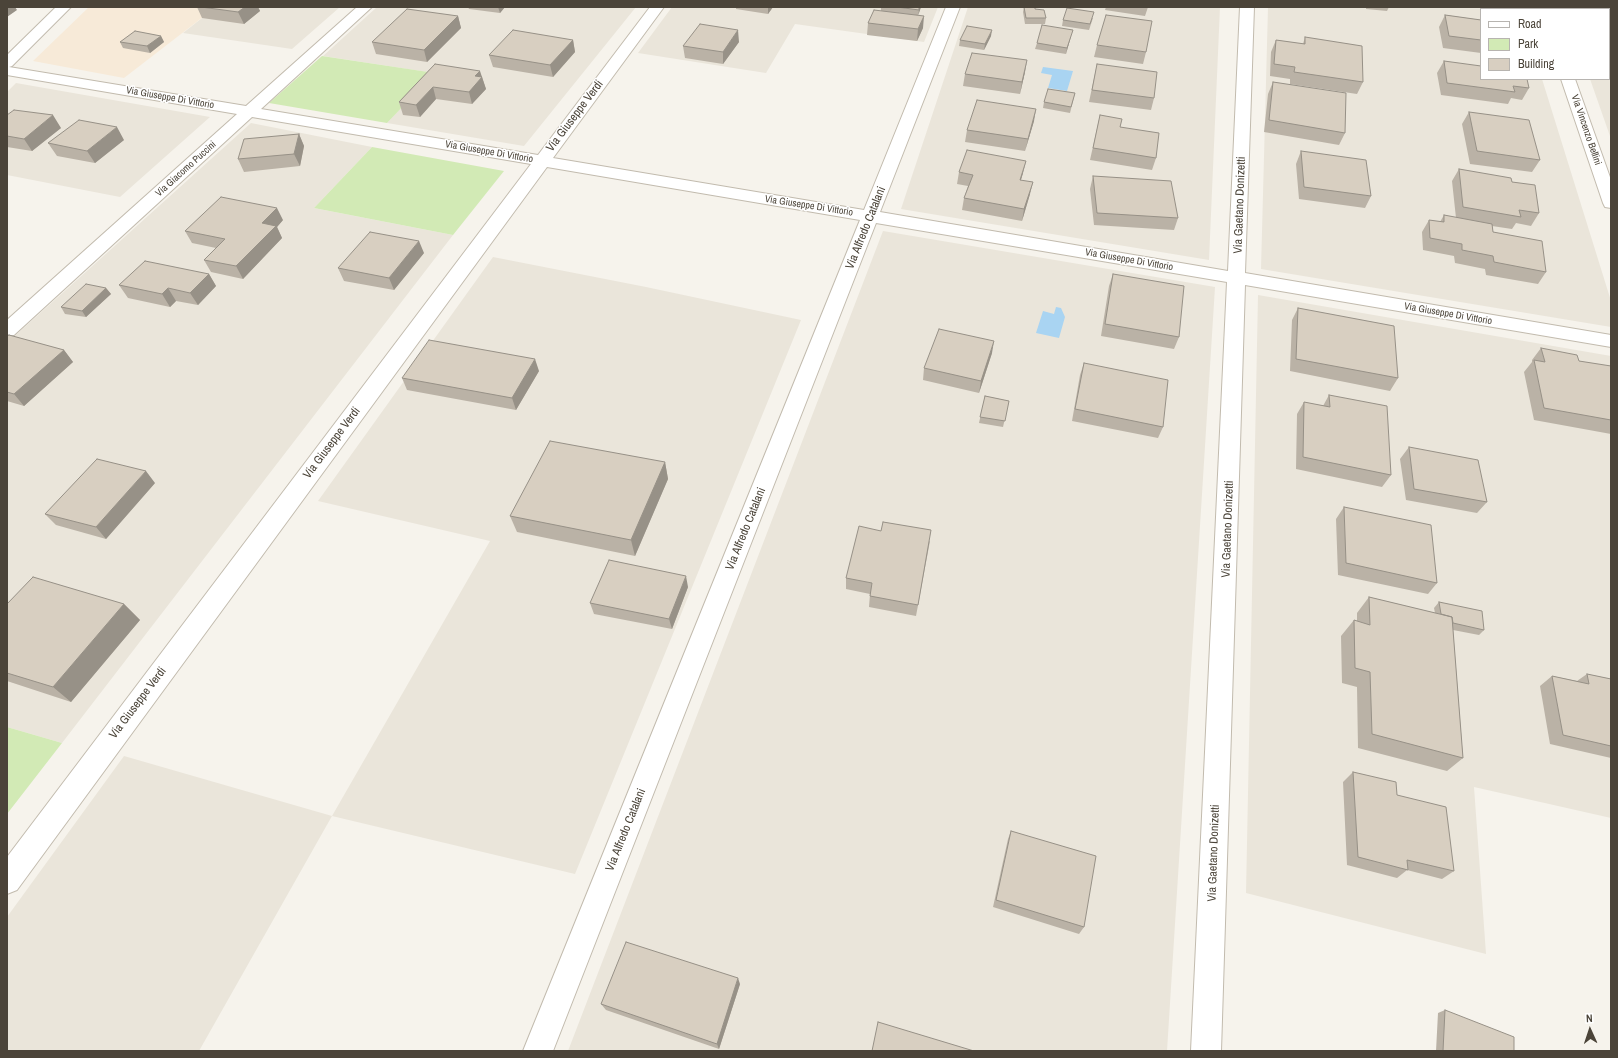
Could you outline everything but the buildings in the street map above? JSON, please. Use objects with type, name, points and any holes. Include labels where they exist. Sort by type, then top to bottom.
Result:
[{"type":"street","points":[[7,63],[64,7]]},
{"type":"street","name":"Via Giacomo Puccini","points":[[7,330],[365,7]]},
{"type":"street","name":"Via Giuseppe Verdi","points":[[7,880],[657,7]]},
{"type":"street","name":"Via Alfredo Catalani","points":[[538,1051],[953,7]]},
{"type":"street","name":"Via Gaetano Donizetti","points":[[1206,1051],[1238,278],[1247,7]]},
{"type":"street","name":"Via Giuseppe Di Vittorio","points":[[7,71],[1611,341]]},
{"type":"street","name":"Via Vincenzo Bellini","points":[[1568,80],[1611,203]]},
{"type":"shaded area","points":[[89,7],[216,7],[124,78],[33,61]]},
{"type":"shaded area","points":[[216,7],[340,7],[292,49],[183,33]]},
{"type":"shaded area","points":[[377,7],[636,7],[524,146],[387,123],[434,73],[323,56]]},
{"type":"shaded area","points":[[672,7],[938,7],[924,42],[795,24],[766,73],[638,53]]},
{"type":"shaded area","points":[[968,7],[1220,7],[1209,260],[901,209]]},
{"type":"shaded area","points":[[1268,7],[1520,7],[1480,8],[1480,80],[1542,80],[1611,301],[1611,327],[1261,269]]},
{"type":"shaded area","points":[[1611,7],[1611,139],[1590,80],[1610,80],[1610,8],[1566,8]]},
{"type":"shaded area","points":[[16,83],[210,117],[120,197],[7,175],[7,92]]},
{"type":"shaded area","points":[[251,123],[372,147],[314,208],[453,235],[62,743],[7,727],[7,343]]},
{"type":"shaded area","points":[[883,231],[1215,287],[1167,1051],[568,1051]]},
{"type":"shaded area","points":[[493,257],[646,287],[801,320],[575,874],[332,816],[490,541],[318,501]]},
{"type":"shaded area","points":[[1258,295],[1611,356],[1611,818],[1474,787],[1486,954],[1246,893]]},
{"type":"shaded area","points":[[124,756],[332,816],[199,1051],[7,1051],[7,917]]},
{"type":"green space","points":[[322,56],[435,73],[387,123],[269,103]]},
{"type":"green space","points":[[372,147],[504,171],[453,235],[314,208]]},
{"type":"green space","points":[[7,727],[62,743],[7,814]]},
{"type":"water","points":[[1043,67],[1073,71],[1067,91],[1048,88],[1052,75],[1041,73]]},
{"type":"water","points":[[1056,307],[1061,308],[1065,317],[1059,338],[1036,333],[1043,311],[1054,314]]}]
